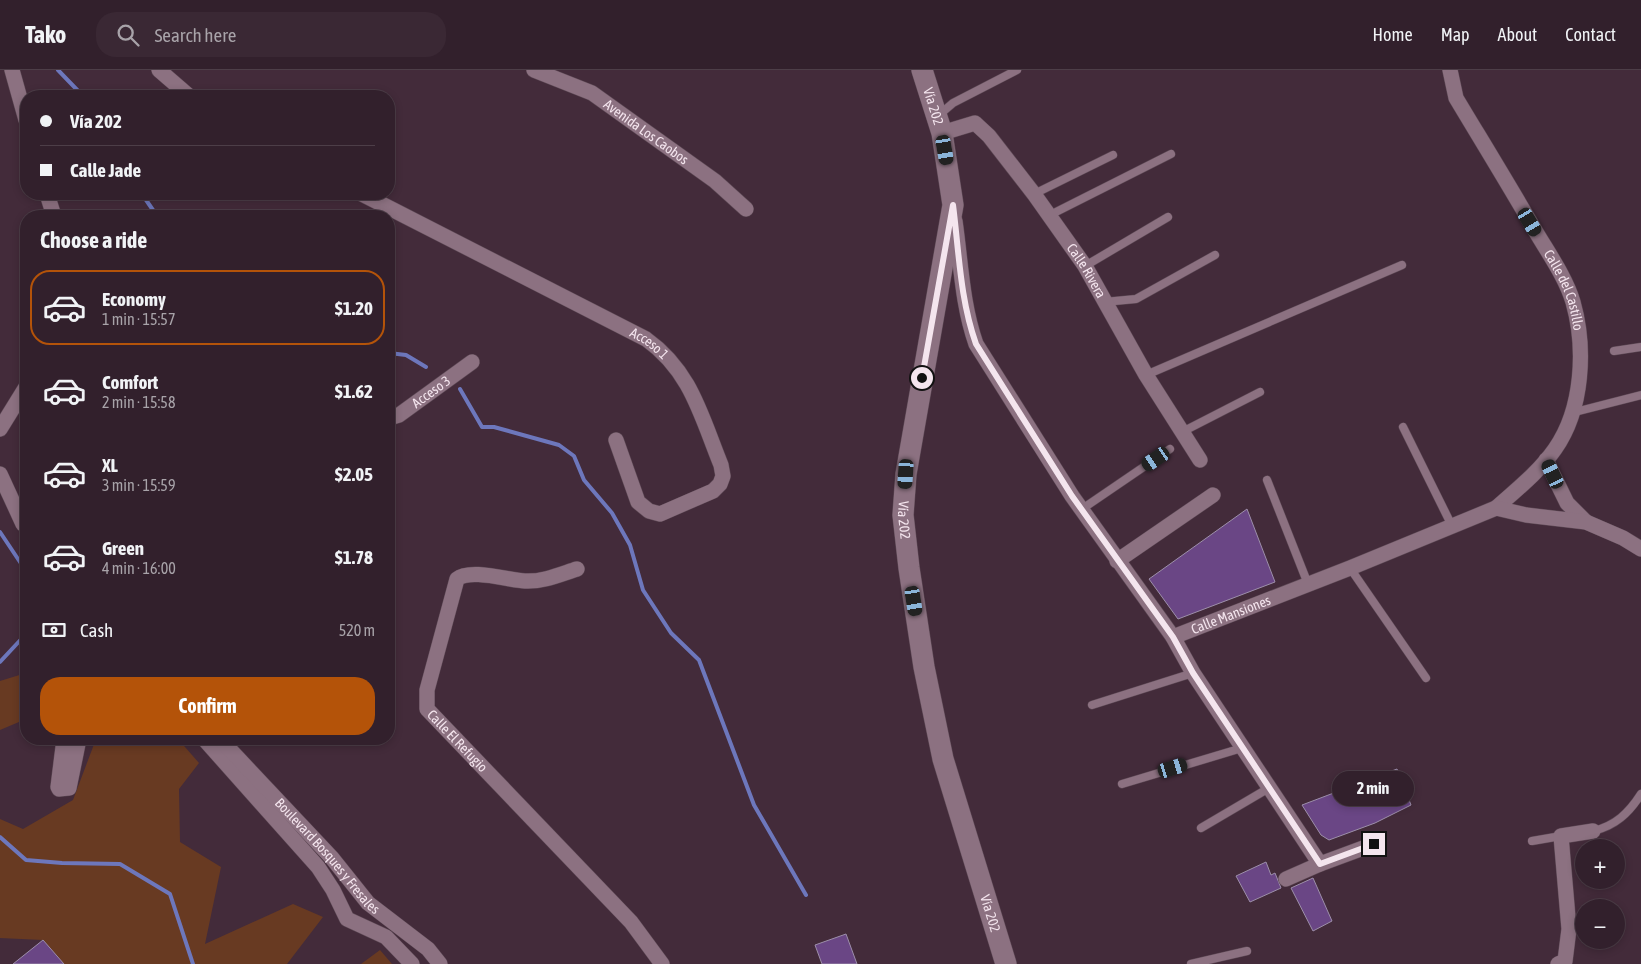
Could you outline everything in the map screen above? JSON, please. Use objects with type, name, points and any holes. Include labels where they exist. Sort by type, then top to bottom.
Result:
[{"type":"main road","name":"Vía 202","points":[[922,70],[939,125],[953,205],[906,474],[903,515],[924,667],[942,759],[1006,964]]},
{"type":"street","points":[[12,70],[20,99]]},
{"type":"street","points":[[159,70],[182,90]]},
{"type":"street","name":"Avenida Los Caobos","points":[[534,70],[592,94],[715,181],[746,210]]},
{"type":"street","name":"Calle del Castillo","points":[[1450,70],[1456,98],[1554,263],[1573,301],[1580,354],[1575,398],[1571,413],[1556,448],[1496,508]]},
{"type":"street","name":"Calle Rivera","points":[[939,125],[975,123],[989,136],[1034,194],[1085,266],[1146,375],[1200,460]]},
{"type":"street","name":"Acceso 1","points":[[374,200],[393,210]]},
{"type":"street","points":[[953,205],[960,274],[968,322],[976,344],[1082,509],[1117,561],[1173,637],[1193,673],[1320,864]]},
{"type":"street","name":"Acceso 1","points":[[395,211],[620,326],[663,352],[687,381],[721,466],[723,476],[720,484],[713,491],[660,514],[648,511],[638,502],[616,440]]},
{"type":"street","name":"Acceso 3","points":[[395,416],[472,362]]},
{"type":"street","points":[[0,429],[20,397]]},
{"type":"street","points":[[1546,460],[1567,503],[1586,522]]},
{"type":"street","points":[[0,474],[20,517]]},
{"type":"street","points":[[1117,561],[1213,495]]},
{"type":"street","points":[[1496,508],[1526,515],[1586,522],[1623,538],[1641,549]]},
{"type":"street","name":"Calle Mansiones","points":[[1173,637],[1350,568],[1496,508]]},
{"type":"street","name":"Calle El Refugio","points":[[577,569],[536,581],[469,574],[457,579],[427,690],[426,709],[631,922],[662,964]]},
{"type":"street","points":[[63,745],[59,789],[69,788],[77,745]]},
{"type":"street","name":"Boulevard Bosques y Fresales","points":[[209,745],[318,867],[333,890],[344,915],[351,921],[386,936],[412,964]]},
{"type":"street","name":"Boulevard Bosques y Fresales","points":[[226,745],[332,858],[368,903],[428,948],[440,964]]},
{"type":"street","points":[[1575,922],[1561,836],[1593,831]]},
{"type":"street","points":[[1286,879],[1374,844]]},
{"type":"street","points":[[1566,963],[1575,932]]},
{"type":"lane","points":[[939,125],[953,104],[1017,70]]},
{"type":"lane","points":[[1050,216],[1171,154]]},
{"type":"lane","points":[[1034,194],[1113,155]]},
{"type":"lane","points":[[1085,266],[1168,217]]},
{"type":"lane","points":[[1104,302],[1136,299],[1215,255]]},
{"type":"lane","points":[[1146,375],[1402,265]]},
{"type":"lane","points":[[1614,352],[1641,347]]},
{"type":"lane","points":[[1182,432],[1260,392]]},
{"type":"lane","points":[[1571,413],[1641,395]]},
{"type":"lane","points":[[1403,427],[1452,526]]},
{"type":"lane","points":[[1082,509],[1170,449]]},
{"type":"lane","points":[[1267,480],[1308,584]]},
{"type":"lane","points":[[1350,568],[1426,678]]},
{"type":"lane","points":[[1092,705],[1193,673]]},
{"type":"lane","points":[[1122,784],[1242,748]]},
{"type":"lane","points":[[1200,828],[1269,788]]},
{"type":"lane","points":[[1593,831],[1609,827],[1633,806],[1641,794]]},
{"type":"lane","points":[[1532,841],[1561,836]]},
{"type":"lane","points":[[1191,964],[1247,951]]},
{"type":"shaded area","points":[[20,675],[20,722],[0,730],[0,681]]},
{"type":"shaded area","points":[[94,745],[183,745],[199,763],[179,789],[180,842],[221,867],[205,944],[293,904],[323,917],[287,964],[64,964],[43,940],[0,938],[0,819],[23,829],[73,800]]},
{"type":"shaded area","points":[[380,950],[392,964],[361,964]]},
{"type":"building","points":[[1247,509],[1275,582],[1178,619],[1149,579]]},
{"type":"building","points":[[1397,769],[1411,805],[1375,823],[1329,840],[1321,835],[1302,805]]},
{"type":"building","points":[[1266,862],[1271,875],[1275,873],[1281,888],[1250,902],[1236,876]]},
{"type":"building","points":[[1313,878],[1332,921],[1313,931],[1291,888]]},
{"type":"building","points":[[846,934],[857,964],[822,964],[815,945]]},
{"type":"building","points":[[43,940],[64,964],[13,964]]},
{"type":"waterway","points":[[58,70],[77,90]]},
{"type":"waterway","points":[[146,200],[153,210]]},
{"type":"waterway","points":[[395,354],[406,355],[426,367]]},
{"type":"waterway","points":[[460,389],[482,427],[494,427],[559,445],[574,456],[584,480],[612,513],[630,545],[643,590],[671,633],[699,660],[754,805],[806,895]]},
{"type":"waterway","points":[[0,532],[20,562]]},
{"type":"waterway","points":[[0,662],[20,640]]},
{"type":"waterway","points":[[0,837],[26,860],[120,864],[170,894],[193,964]]},
{"type":"route","points":[[922,378],[953,205],[960,274],[968,322],[976,344],[1072,496],[1173,637],[1193,673],[1320,864],[1374,844]]}]
